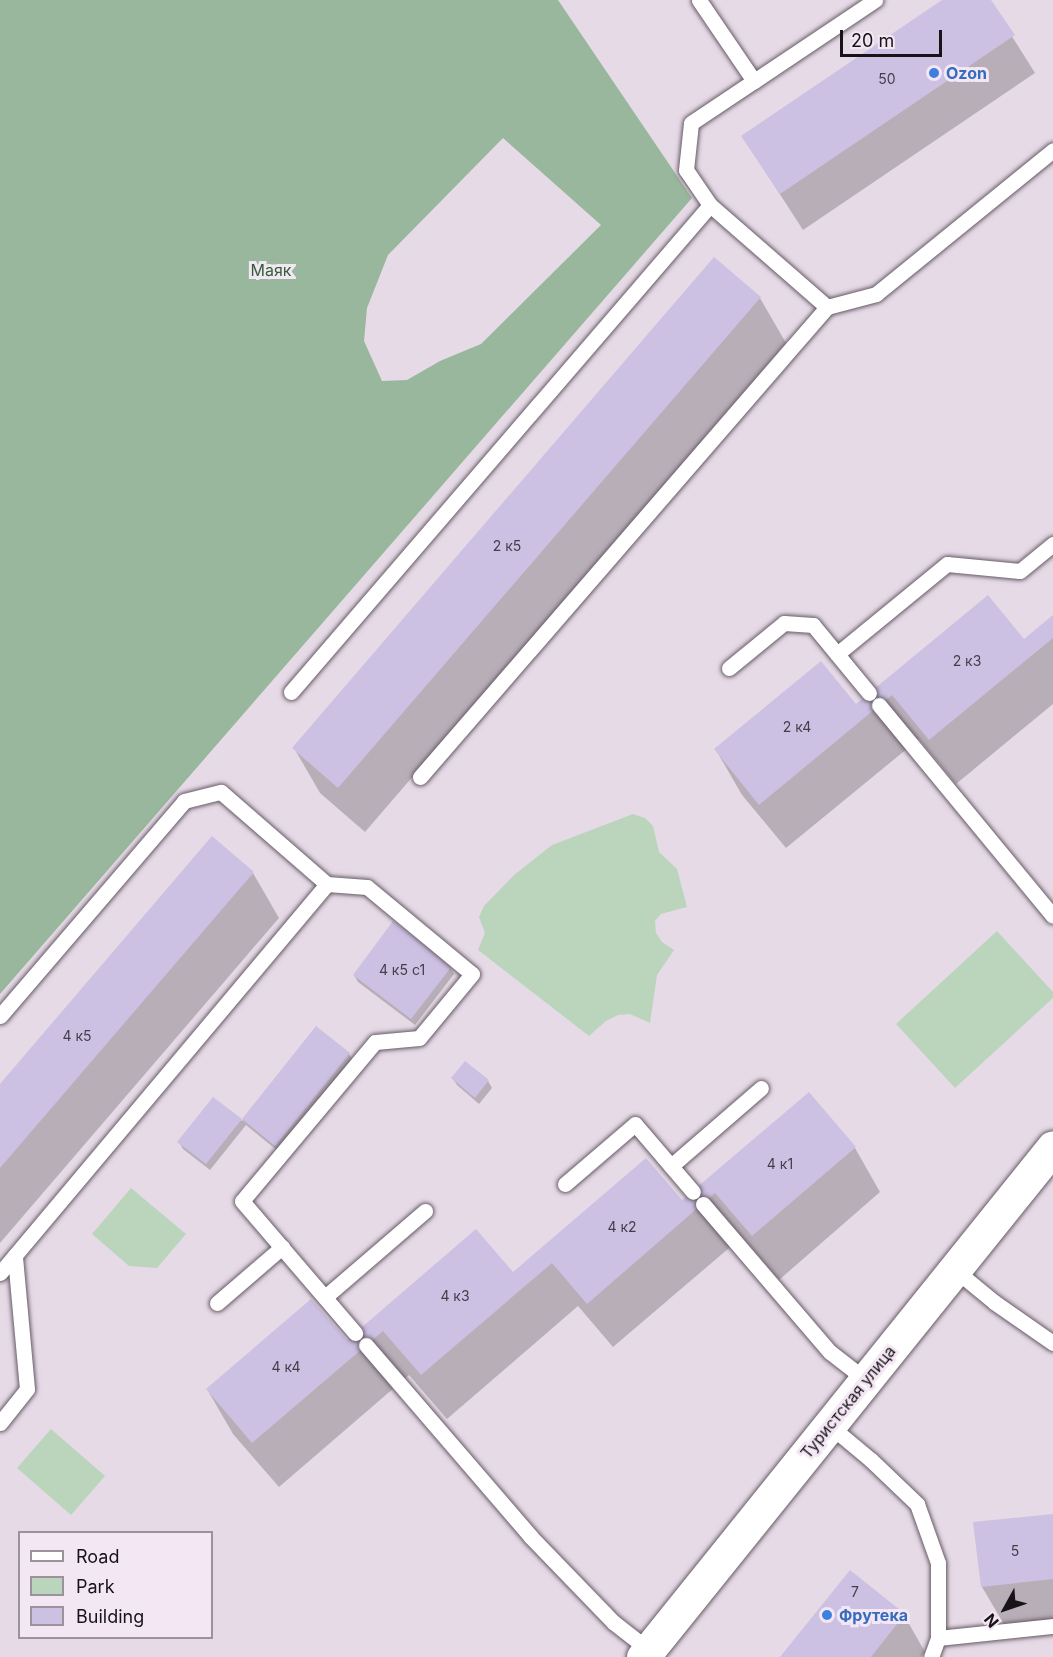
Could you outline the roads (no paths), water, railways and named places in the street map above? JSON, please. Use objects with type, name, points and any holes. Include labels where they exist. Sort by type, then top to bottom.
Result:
[{"type":"main road","name":"Туристская улица","points":[[646,1653],[1053,1147]]},
{"type":"lane","points":[[699,0],[754,81]]},
{"type":"lane","points":[[827,307],[710,205],[686,170],[691,123],[875,0]]},
{"type":"lane","points":[[420,777],[827,307],[876,294],[1053,150]]},
{"type":"lane","points":[[291,692],[710,205]]},
{"type":"lane","points":[[837,654],[947,564],[1020,571],[1053,544]]},
{"type":"lane","points":[[729,668],[784,622],[813,625],[870,693]]},
{"type":"lane","points":[[879,705],[1053,916]]},
{"type":"lane","points":[[0,1016],[184,801],[221,792],[327,884],[367,887],[472,974],[419,1038],[375,1042],[242,1201],[356,1333]]},
{"type":"lane","points":[[0,1273],[327,884]]},
{"type":"lane","points":[[670,1166],[761,1088]]},
{"type":"lane","points":[[565,1184],[634,1124],[693,1192]]},
{"type":"lane","points":[[703,1204],[830,1352],[866,1380]]},
{"type":"lane","points":[[325,1298],[425,1211]]},
{"type":"lane","points":[[217,1303],[282,1247]]},
{"type":"lane","points":[[0,1423],[27,1389],[15,1256]]},
{"type":"lane","points":[[954,1269],[994,1302],[1053,1343]]},
{"type":"lane","points":[[366,1345],[531,1536],[613,1622],[646,1653]]},
{"type":"lane","points":[[829,1425],[871,1460],[917,1504],[938,1563],[938,1638],[931,1657]]},
{"type":"lane","points":[[938,1638],[1053,1626]]},
{"type":"place","name":"Ozon","points":[[934,73]]},
{"type":"place","name":"Фрутека","points":[[827,1615]]},
{"type":"park label","name":"Маяк","points":[[271,270]]}]
